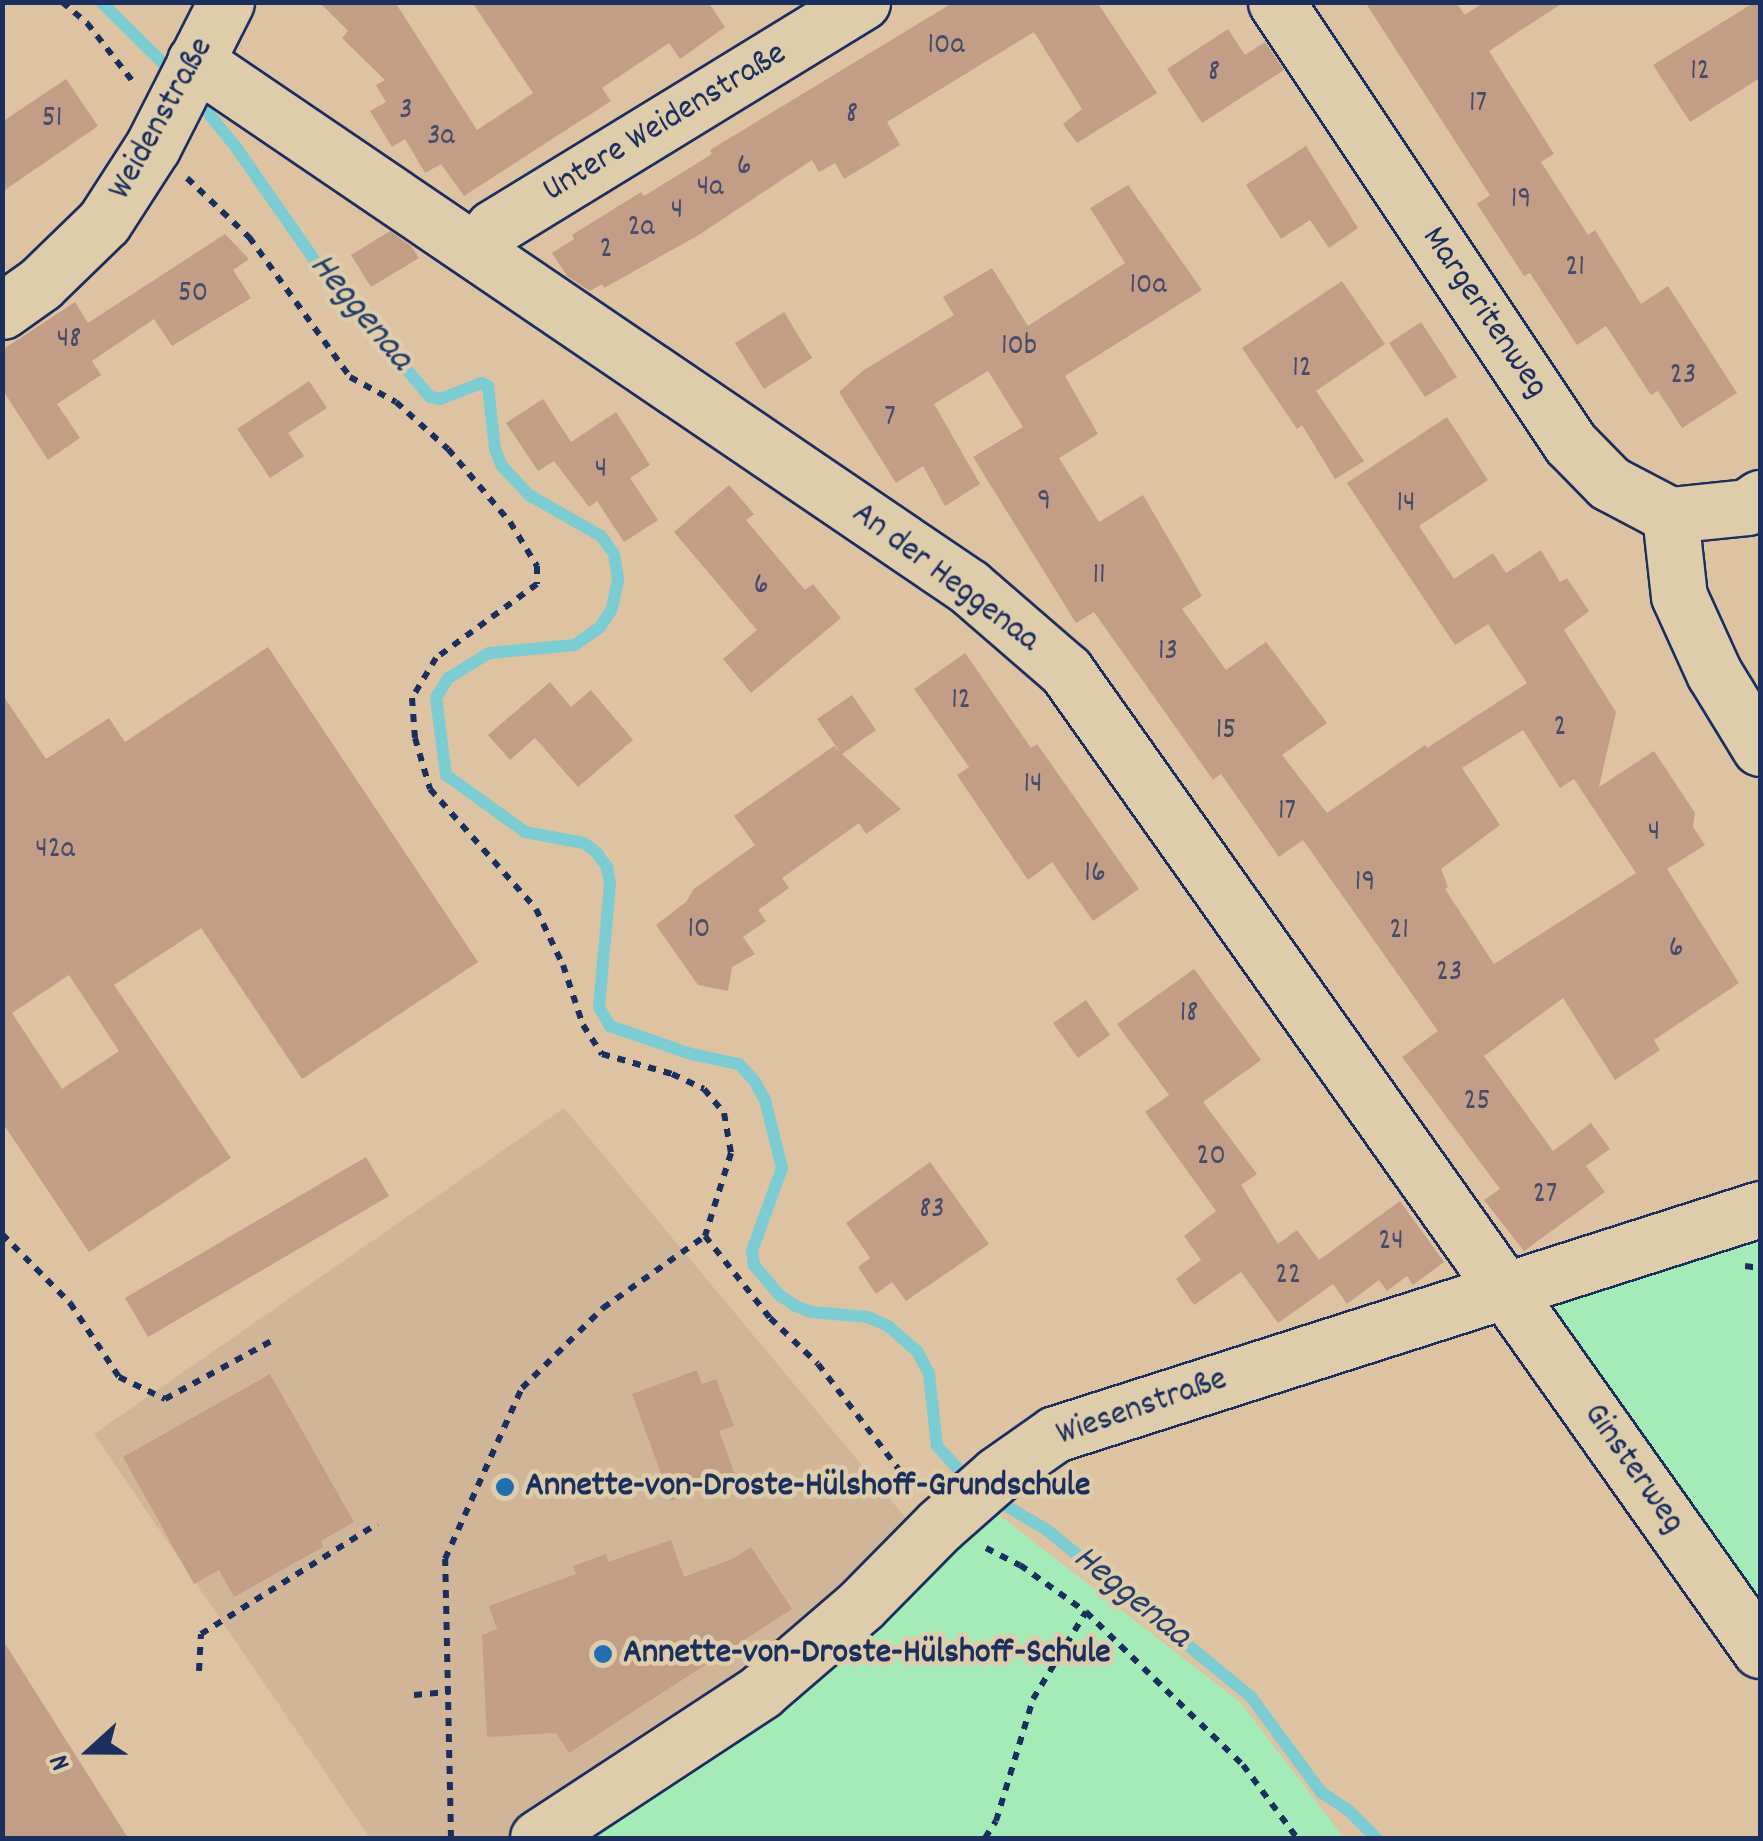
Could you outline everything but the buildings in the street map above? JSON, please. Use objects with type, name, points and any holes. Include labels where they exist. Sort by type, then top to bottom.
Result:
[{"type":"street","name":"Weidenstraße","points":[[2,310],[40,284],[104,222],[159,135],[226,2]]},
{"type":"street","name":"Untere Weidenstraße","points":[[477,252],[492,228],[862,2]]},
{"type":"street","name":"Margeritenweg","points":[[1276,2],[1570,443],[1609,484],[1670,515]]},
{"type":"street","name":"An der Heggenaa","points":[[195,62],[969,588],[1066,671],[1505,1289]]},
{"type":"street","points":[[1760,498],[1747,507],[1670,515],[1678,596],[1714,673],[1760,748]]},
{"type":"street","name":"Wiesenstraße","points":[[538,1838],[760,1692],[861,1605],[940,1525],[998,1474],[1055,1434],[1760,1209]]},
{"type":"street","name":"Ginsterweg","points":[[1505,1289],[1760,1650]]},
{"type":"path","points":[[62,2],[87,24],[159,135],[249,237],[350,377],[396,402],[448,449],[510,522],[537,566],[537,584],[436,658],[412,698],[414,738],[430,789],[536,908],[563,965],[583,1026],[602,1054],[672,1074],[704,1089],[724,1113],[732,1153],[705,1236],[604,1308],[522,1388],[445,1559],[451,1838]]},
{"type":"path","points":[[2,1234],[70,1303],[119,1377],[165,1399],[275,1339]]},
{"type":"path","points":[[705,1236],[770,1318],[818,1364],[940,1525],[1020,1565],[1086,1612],[1243,1765],[1297,1838]]},
{"type":"path","points":[[200,1671],[201,1634],[377,1524]]},
{"type":"path","points":[[985,1838],[996,1821],[1033,1700],[1086,1612]]},
{"type":"path","points":[[414,1695],[450,1692]]},
{"type":"shaded area","name":"Annette-von-Droste-Hülshoff-Grundschule","points":[[564,1108],[924,1540],[539,1838],[370,1838],[94,1434]]},
{"type":"green space","points":[[1760,1230],[1760,1620],[1532,1296]]},
{"type":"green space","points":[[971,1493],[1241,1703],[1344,1838],[539,1838]]},
{"type":"waterway","name":"Heggenaa","points":[[101,2],[174,74]]},
{"type":"waterway","name":"Heggenaa","points":[[194,96],[235,146],[318,265],[430,397],[440,399],[482,383],[488,386],[495,449],[502,466],[529,495],[601,536],[614,554],[618,580],[612,609],[599,628],[575,645],[489,653],[448,678],[436,698],[446,775],[525,832],[584,843],[596,852],[607,867],[610,884],[599,1007],[610,1026],[691,1054],[739,1064],[755,1082],[765,1100],[782,1168],[752,1251],[754,1265],[779,1295],[796,1306],[811,1312],[868,1317],[888,1326],[917,1351],[929,1374],[937,1446],[971,1483]]},
{"type":"waterway","name":"Heggenaa","points":[[991,1497],[1047,1530],[1251,1697],[1321,1792],[1348,1810],[1376,1838]]},
{"type":"place","name":"Annette-von-Droste-Hülshoff-Grundschule","points":[[505,1487]]},
{"type":"place","name":"Annette-von-Droste-Hülshoff-Schule","points":[[603,1654]]}]
